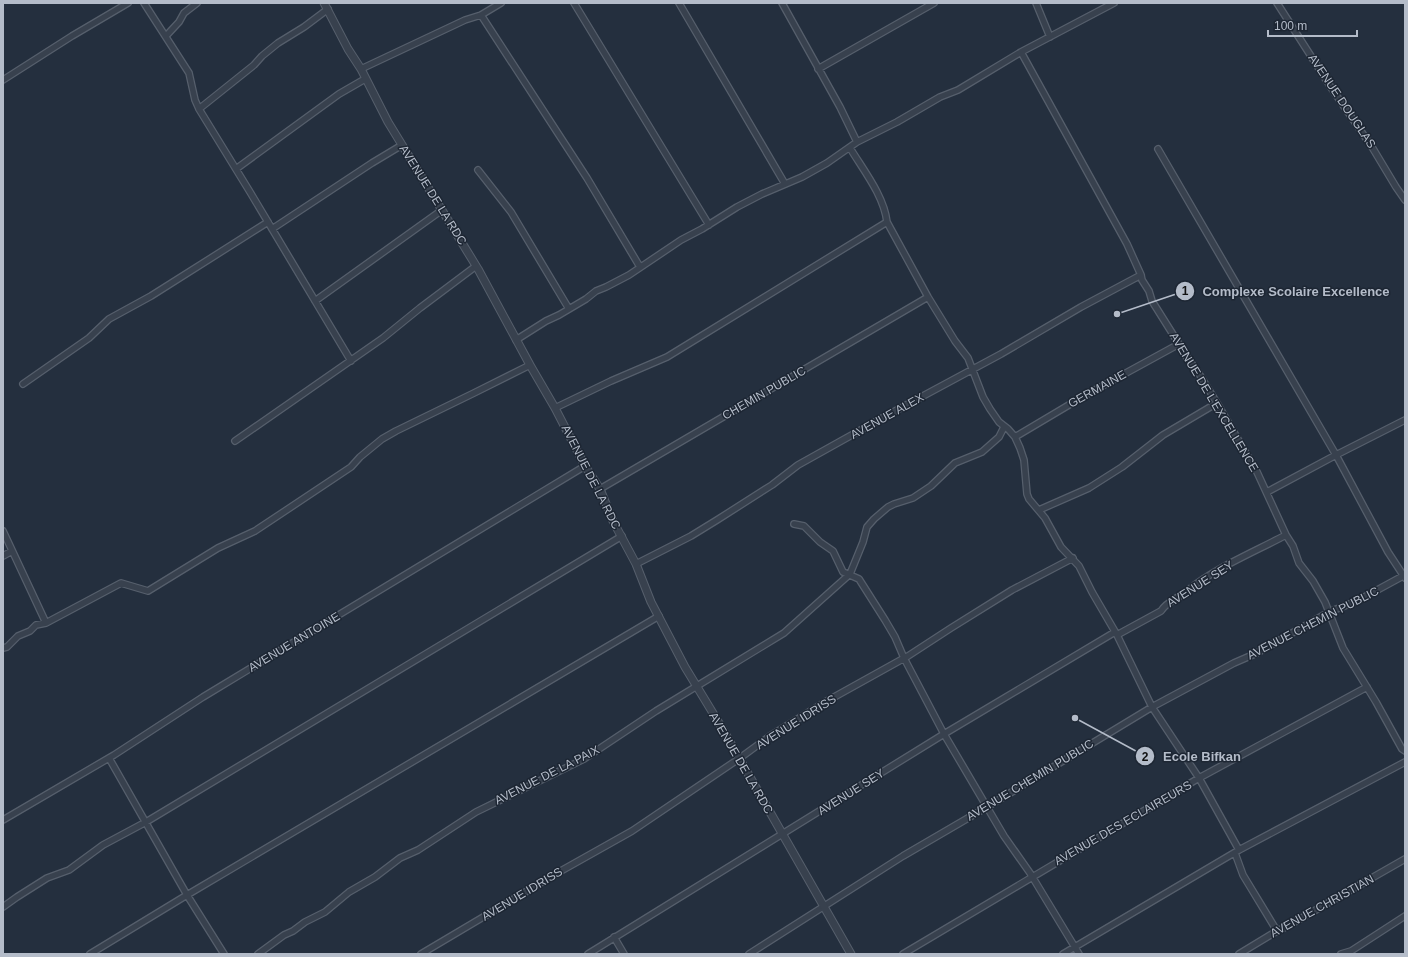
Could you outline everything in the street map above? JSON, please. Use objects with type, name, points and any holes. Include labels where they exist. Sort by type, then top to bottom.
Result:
[{"type":"street","points":[[3,80],[72,36],[128,3]]},
{"type":"street","points":[[144,3],[189,73],[195,100],[199,108],[350,361]]},
{"type":"street","points":[[166,36],[184,14],[197,3]]},
{"type":"street","points":[[361,69],[465,20],[481,15],[501,3]]},
{"type":"street","points":[[574,3],[709,225]]},
{"type":"street","points":[[679,3],[785,184]]},
{"type":"street","points":[[782,3],[840,107],[857,142]]},
{"type":"street","points":[[818,69],[934,3]]},
{"type":"street","points":[[1036,3],[1050,37]]},
{"type":"street","points":[[516,340],[546,321],[569,309],[596,291],[617,282],[681,240],[709,225],[737,207],[802,177],[850,148],[857,142],[885,129],[940,97],[958,90],[1021,52],[1114,3]]},
{"type":"street","name":"AVENUE DOUGLAS","points":[[1277,3],[1332,89],[1372,147],[1405,200]]},
{"type":"street","points":[[199,108],[254,65],[262,56],[278,43],[304,27],[326,6]]},
{"type":"street","name":"AVENUE DE LA RDC","points":[[326,6],[348,49],[361,69],[365,79],[402,145],[476,266],[530,365],[556,408],[585,466],[600,489],[613,521],[636,564],[651,602],[685,667],[740,758],[851,954]]},
{"type":"street","points":[[481,15],[587,178],[640,267]]},
{"type":"street","name":"AVENUE DE L'EXCELLENCE","points":[[1021,52],[1127,244],[1152,300],[1182,351],[1198,372],[1217,403],[1257,472],[1286,535],[1293,546],[1299,563],[1313,581],[1325,602],[1343,648],[1404,749]]},
{"type":"street","points":[[236,169],[339,94],[365,79]]},
{"type":"street","points":[[272,229],[372,162],[402,145]]},
{"type":"street","points":[[850,148],[878,196],[887,222],[928,297],[955,341],[968,358],[983,397],[999,422],[1015,437],[1024,460],[1027,494],[1032,504],[1039,510],[1050,526],[1061,547],[1079,566],[1116,634],[1152,706],[1199,778],[1237,852],[1243,875],[1277,931]]},
{"type":"street","points":[[1158,149],[1336,454],[1388,552],[1404,577]]},
{"type":"street","points":[[478,170],[511,212],[569,309]]},
{"type":"street","points":[[314,301],[442,210]]},
{"type":"street","points":[[24,384],[89,338],[109,319],[151,296],[268,222]]},
{"type":"street","points":[[556,408],[611,381],[667,357],[887,222]]},
{"type":"street","points":[[235,441],[383,338],[476,266]]},
{"type":"street","name":"AVENUE ALEX","points":[[636,564],[691,536],[772,485],[798,465],[1001,354],[1081,307],[1141,275]]},
{"type":"street","name":"CHEMIN PUBLIC","points":[[600,489],[928,297]]},
{"type":"street","name":"GERMAINE","points":[[1015,437],[1084,396],[1179,344]]},
{"type":"street","points":[[3,648],[7,647],[18,636],[30,631],[36,625],[46,623],[121,583],[148,591],[218,548],[255,531],[350,468],[360,457],[386,436],[530,365]]},
{"type":"street","points":[[1039,510],[1089,488],[1122,467],[1163,435],[1217,403]]},
{"type":"street","points":[[1266,492],[1336,454],[1405,420]]},
{"type":"street","points":[[850,574],[868,526],[874,519],[888,507],[914,498],[932,486],[956,464],[982,452],[999,437],[1004,427]]},
{"type":"street","name":"AVENUE ANTOINE","points":[[3,820],[109,758],[203,697],[585,466]]},
{"type":"street","points":[[794,524],[804,526],[820,542],[833,551],[843,572],[859,579],[895,637],[904,658],[944,734],[1004,836],[1032,877],[1079,954]]},
{"type":"street","points":[[3,531],[46,623]]},
{"type":"street","name":"AVENUE SEY","points":[[588,954],[944,734],[1116,634],[1161,611],[1164,606],[1200,581],[1286,535]]},
{"type":"street","points":[[3,907],[47,878],[69,870],[103,845],[146,822],[622,536]]},
{"type":"street","points":[[3,556],[12,551]]},
{"type":"street","name":"AVENUE IDRISS","points":[[421,954],[559,872],[632,831],[770,736],[827,701],[904,658],[998,599],[1073,558]]},
{"type":"street","name":"AVENUE DE LA PAIX","points":[[258,954],[284,935],[325,912],[349,892],[375,877],[400,858],[418,850],[491,804],[584,758],[656,710],[784,633],[850,574]]},
{"type":"street","name":"AVENUE CHEMIN PUBLIC","points":[[749,954],[903,856],[987,807],[1152,706],[1234,663],[1257,653],[1329,612],[1357,601],[1404,577]]},
{"type":"street","points":[[90,954],[186,895],[659,616]]},
{"type":"street","name":"AVENUE DES ECLAIREURS","points":[[903,954],[1199,778],[1366,687]]},
{"type":"street","points":[[109,758],[186,895],[224,954]]},
{"type":"street","points":[[1063,954],[1237,852],[1405,762]]},
{"type":"street","name":"AVENUE CHRISTIAN","points":[[1241,954],[1277,931],[1405,859]]},
{"type":"street","points":[[1341,954],[1352,952],[1405,916]]},
{"type":"street","points":[[614,937],[624,954]]},
{"type":"place","name":"Complexe Scolaire Excellence","points":[[1117,314]]},
{"type":"place","name":"Ecole Bifkan","points":[[1075,718]]}]
